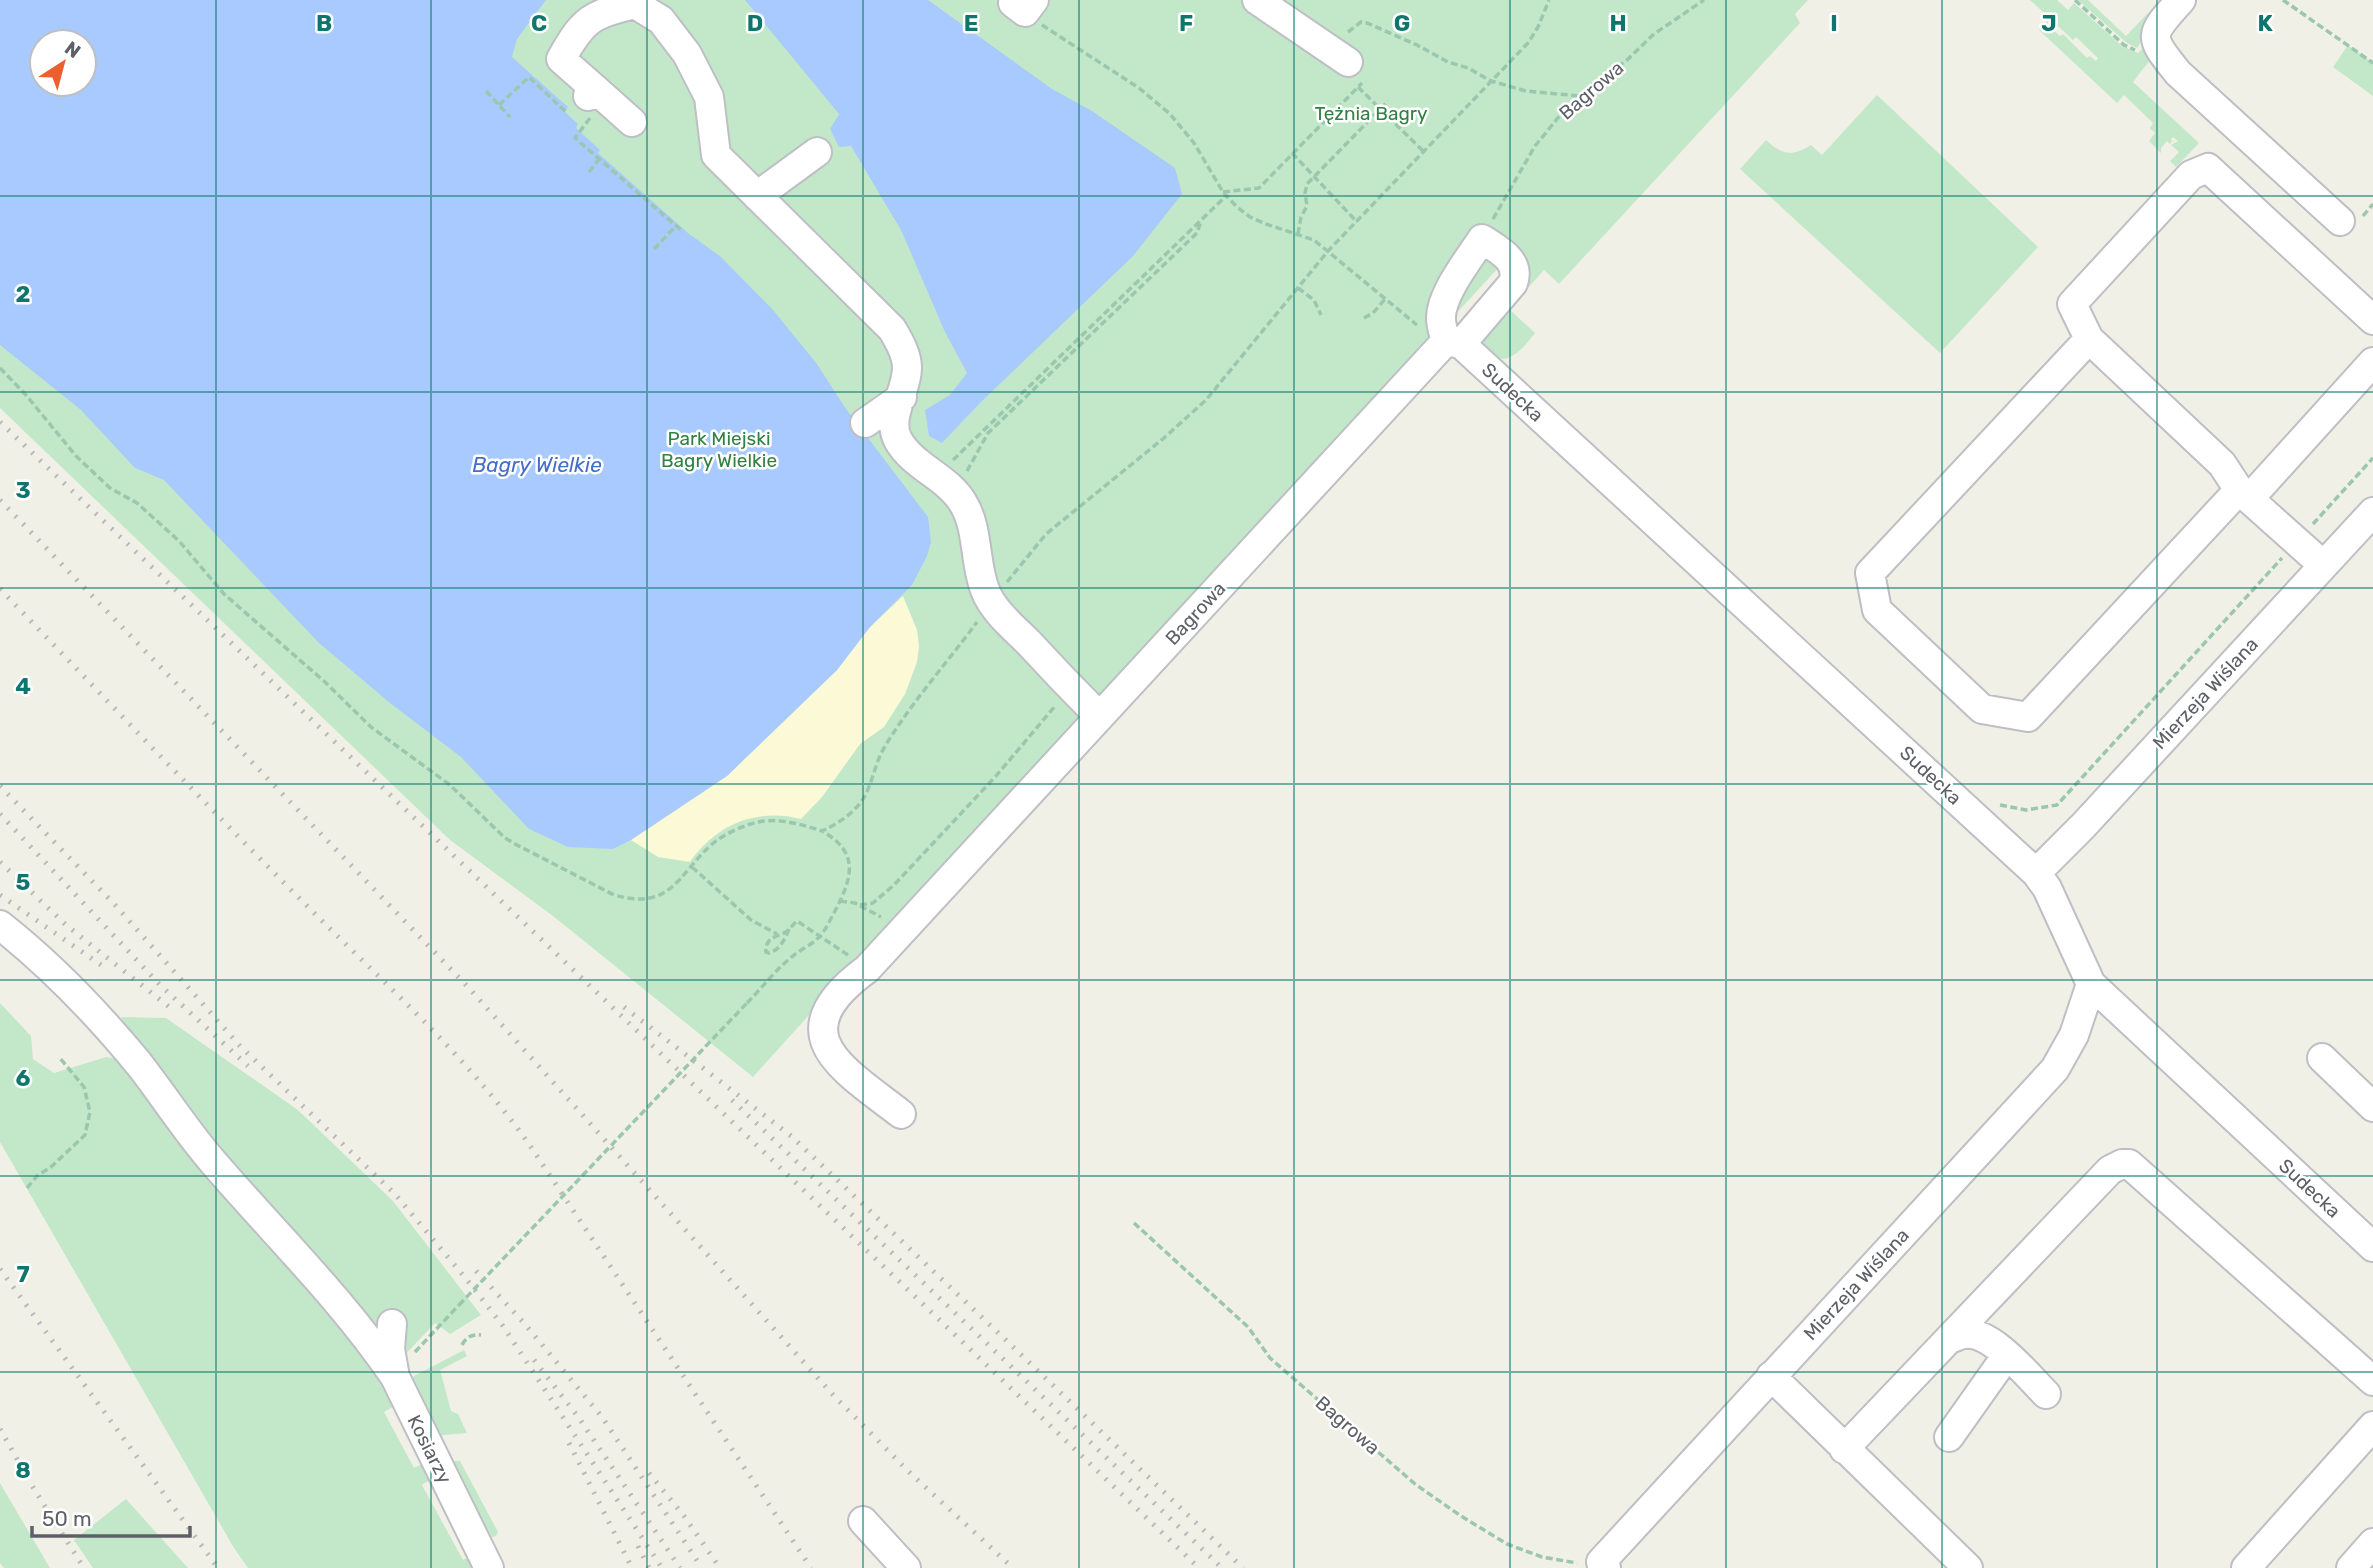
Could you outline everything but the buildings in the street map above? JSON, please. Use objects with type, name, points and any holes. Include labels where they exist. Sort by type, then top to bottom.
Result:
[{"type":"street","points":[[1257,0],[1350,69]]},
{"type":"street","points":[[2180,0],[2162,20],[2156,32],[2157,46],[2178,74],[2340,221]]},
{"type":"street","points":[[632,122],[587,101],[561,59],[576,33],[599,13],[635,4],[661,20],[687,54],[709,97],[716,155],[892,329],[902,346],[907,365],[902,397],[895,416],[899,441],[953,488],[962,500],[972,525],[979,574],[991,603],[1099,716]]},
{"type":"street","points":[[757,196],[817,152]]},
{"type":"street","points":[[2323,565],[2244,494],[2222,464],[2089,339],[2072,304],[2191,175],[2208,169],[2373,320]]},
{"type":"street","points":[[1454,342],[1441,319],[1443,304],[1482,239]]},
{"type":"street","name":"Bagrowa","points":[[901,1114],[840,1065],[823,1041],[822,1032],[833,1002],[846,984],[867,969],[1099,716],[1513,283],[1517,274],[1514,263],[1482,239]]},
{"type":"street","points":[[2089,339],[1870,573],[1877,610],[1982,709],[2028,717],[2373,362]]},
{"type":"street","name":"Sudecka","points":[[1454,342],[2036,873],[2047,888],[2091,984],[2373,1247]]},
{"type":"street","points":[[864,424],[902,397]]},
{"type":"street","name":"Mierzeja Wiślana","points":[[2036,873],[2083,826],[2373,512]]},
{"type":"street","points":[[0,925],[34,952],[92,1010],[138,1064],[211,1159],[366,1335],[395,1377]]},
{"type":"street","name":"Mierzeja Wiślana","points":[[1603,1565],[1771,1376],[2055,1069],[2074,1035],[2091,984]]},
{"type":"street","points":[[2322,1058],[2373,1107]]},
{"type":"street","points":[[1844,1449],[2110,1170],[2122,1164],[2129,1164],[2373,1381]]},
{"type":"street","name":"Kosiarzy","points":[[392,1324],[390,1349],[395,1377],[489,1568]]},
{"type":"street","points":[[1949,1339],[1965,1334],[1989,1341],[2046,1394]]},
{"type":"street","points":[[1949,1437],[2007,1355]]},
{"type":"street","points":[[1771,1376],[1968,1568]]},
{"type":"street","points":[[2246,1568],[2373,1426]]},
{"type":"street","points":[[863,1521],[905,1568]]},
{"type":"street","points":[[2351,1568],[2373,1543]]},
{"type":"path","points":[[822,831],[838,823],[864,798],[876,763],[891,736],[1042,537],[1188,418],[1224,380],[1328,251],[1534,35],[1549,0]]},
{"type":"path","name":"Bagrowa","points":[[1482,239],[1535,145],[1566,108],[1626,61],[1654,34],[1704,0]]},
{"type":"path","points":[[2075,0],[2133,50]]},
{"type":"path","points":[[2283,0],[2373,63]]},
{"type":"path","points":[[1024,5],[1044,26],[1139,88],[1162,107],[1194,143],[1224,194],[1250,217],[1314,240],[1433,338],[1454,342]]},
{"type":"path","points":[[937,475],[1201,220],[1224,194],[1259,188],[1292,153],[1350,69],[1354,25],[1367,23],[1491,81],[1526,91],[1580,96]]},
{"type":"path","points":[[1350,69],[1380,108],[1424,152]]},
{"type":"path","points":[[499,105],[528,77],[587,101],[575,138],[682,231]]},
{"type":"path","points":[[486,90],[510,117]]},
{"type":"path","points":[[1298,234],[1301,217],[1307,206],[1306,187],[1314,175],[1388,101]]},
{"type":"path","points":[[1292,153],[1357,222]]},
{"type":"path","points":[[589,172],[600,159]]},
{"type":"path","points":[[962,500],[965,476],[988,433],[1197,233],[1201,220]]},
{"type":"path","points":[[654,248],[676,226]]},
{"type":"path","points":[[1298,288],[1314,300],[1321,316]]},
{"type":"path","points":[[1364,318],[1373,313],[1385,299]]},
{"type":"path","points":[[0,368],[76,456],[110,488],[137,503],[178,541],[224,594],[325,682],[370,727],[450,785],[506,838],[614,895],[627,899],[662,894],[679,882],[712,844],[735,831],[762,821],[787,821],[822,831],[834,838],[847,857],[849,880],[821,936],[791,957],[423,1345]]},
{"type":"path","points":[[1990,803],[2026,810],[2057,805],[2373,458]]},
{"type":"path","points":[[860,905],[873,903],[894,885],[996,776],[1071,688]]},
{"type":"path","points":[[692,867],[751,920],[777,934]]},
{"type":"path","points":[[840,901],[860,905],[906,927]]},
{"type":"path","points":[[789,929],[768,941],[766,951],[769,953],[775,950],[797,920],[867,969]]},
{"type":"path","points":[[27,1188],[37,1176],[85,1135],[90,1112],[84,1087],[60,1057]]},
{"type":"path","name":"Bagrowa","points":[[1134,1223],[1248,1327],[1270,1358],[1415,1484],[1507,1544],[1542,1557],[1603,1565]]},
{"type":"path","points":[[462,1345],[464,1340],[473,1334],[481,1335]]},
{"type":"green space","name":"Park Miejski Bagry Wielkie","points":[[0,0],[1808,0],[1795,14],[1800,23],[1559,284],[1544,270],[1509,309],[1535,333],[1524,347],[1509,358],[1503,359],[1495,357],[1479,343],[1528,274],[1527,264],[1513,252],[753,1077],[553,916],[450,840],[0,408]]},
{"type":"green space","points":[[2030,0],[2057,0],[2068,10],[2074,3],[2122,46],[2138,53],[2147,44],[2153,56],[2133,82],[2199,143],[2176,167],[2170,161],[2179,152],[2171,145],[2178,141],[2173,137],[2170,144],[2167,141],[2161,148],[2161,153],[2149,141],[2155,133],[2150,128],[2153,123],[2124,95],[2117,103],[2039,30],[2048,21],[2057,28],[2055,32],[2060,36],[2063,34],[2087,58],[2090,56],[2096,61],[2098,58],[2076,37],[2073,40]]},
{"type":"green space","points":[[2078,0],[2088,0],[2126,36],[2150,11],[2137,48],[2127,43]]},
{"type":"green space","points":[[2348,45],[2373,63],[2373,96],[2333,67]]},
{"type":"green space","points":[[1877,95],[2038,247],[1940,353],[1740,169],[1766,140],[1787,153],[1811,145],[1822,155]]},
{"type":"green space","points":[[0,1003],[31,1036],[33,1059],[54,1073],[106,1057],[126,1060],[349,1323],[396,1405],[384,1412],[414,1468],[426,1462],[434,1477],[422,1485],[463,1560],[475,1554],[477,1568],[248,1568],[0,1142]]},
{"type":"green space","points":[[121,1017],[166,1018],[298,1110],[393,1201],[481,1315],[450,1334],[435,1323],[399,1361],[382,1325],[371,1330],[144,1058]]},
{"type":"green space","points":[[464,1350],[467,1356],[440,1370],[451,1411],[458,1414],[467,1433],[433,1436],[410,1381],[414,1376]]},
{"type":"green space","points":[[460,1461],[498,1532],[496,1536],[492,1537],[452,1463]]},
{"type":"green space","points":[[0,1483],[50,1568],[4,1568],[0,1563]]},
{"type":"green space","points":[[126,1499],[188,1568],[93,1568],[74,1540]]},
{"type":"sand","points":[[903,596],[917,630],[919,646],[917,662],[905,694],[884,727],[860,744],[822,797],[801,819],[768,816],[739,822],[712,838],[690,862],[658,857],[631,840],[727,776],[837,670],[870,627]]},
{"type":"water","name":"Bagry Wielkie","points":[[0,0],[546,0],[517,39],[512,57],[568,107],[565,112],[578,124],[576,128],[600,150],[598,153],[688,233],[721,257],[773,310],[817,364],[846,409],[928,517],[931,542],[912,585],[870,627],[837,670],[727,776],[631,840],[613,849],[568,847],[529,829],[461,757],[390,703],[319,643],[164,480],[135,468],[81,410],[0,345]]},
{"type":"water","points":[[745,0],[928,0],[1052,89],[1092,111],[1175,168],[1182,194],[1133,256],[942,443],[929,436],[925,410],[950,395],[967,373],[945,332],[901,230],[851,146],[839,147],[830,129],[839,114]]},
{"type":"railway","points":[[0,422],[1199,1568]]},
{"type":"railway","points":[[0,500],[467,986],[834,1396],[908,1471],[1013,1568]]},
{"type":"railway","points":[[0,589],[230,828],[453,1051],[480,1082],[531,1147],[811,1568]]},
{"type":"railway","points":[[0,786],[116,906],[240,1046],[395,1194],[503,1326],[662,1568]]},
{"type":"railway","points":[[0,814],[160,985],[248,1066]]},
{"type":"railway","points":[[0,862],[66,925],[173,1010]]},
{"type":"railway","points":[[0,895],[101,965]]},
{"type":"railway","points":[[624,1007],[791,1136],[1243,1568]]},
{"type":"railway","points":[[732,1100],[1222,1568]]},
{"type":"railway","points":[[0,1269],[218,1568]]},
{"type":"railway","points":[[476,1271],[524,1323],[602,1417],[702,1568]]},
{"type":"railway","points":[[534,1360],[579,1418],[680,1568]]},
{"type":"railway","points":[[0,1429],[84,1568]]},
{"type":"railway","points":[[569,1443],[632,1568]]},
{"type":"railway","points":[[649,1473],[684,1516],[720,1568]]},
{"type":"railway","points":[[638,1546],[649,1568]]},
{"type":"park label","name":"Tężnia Bagry","points":[[1371,113]]}]
